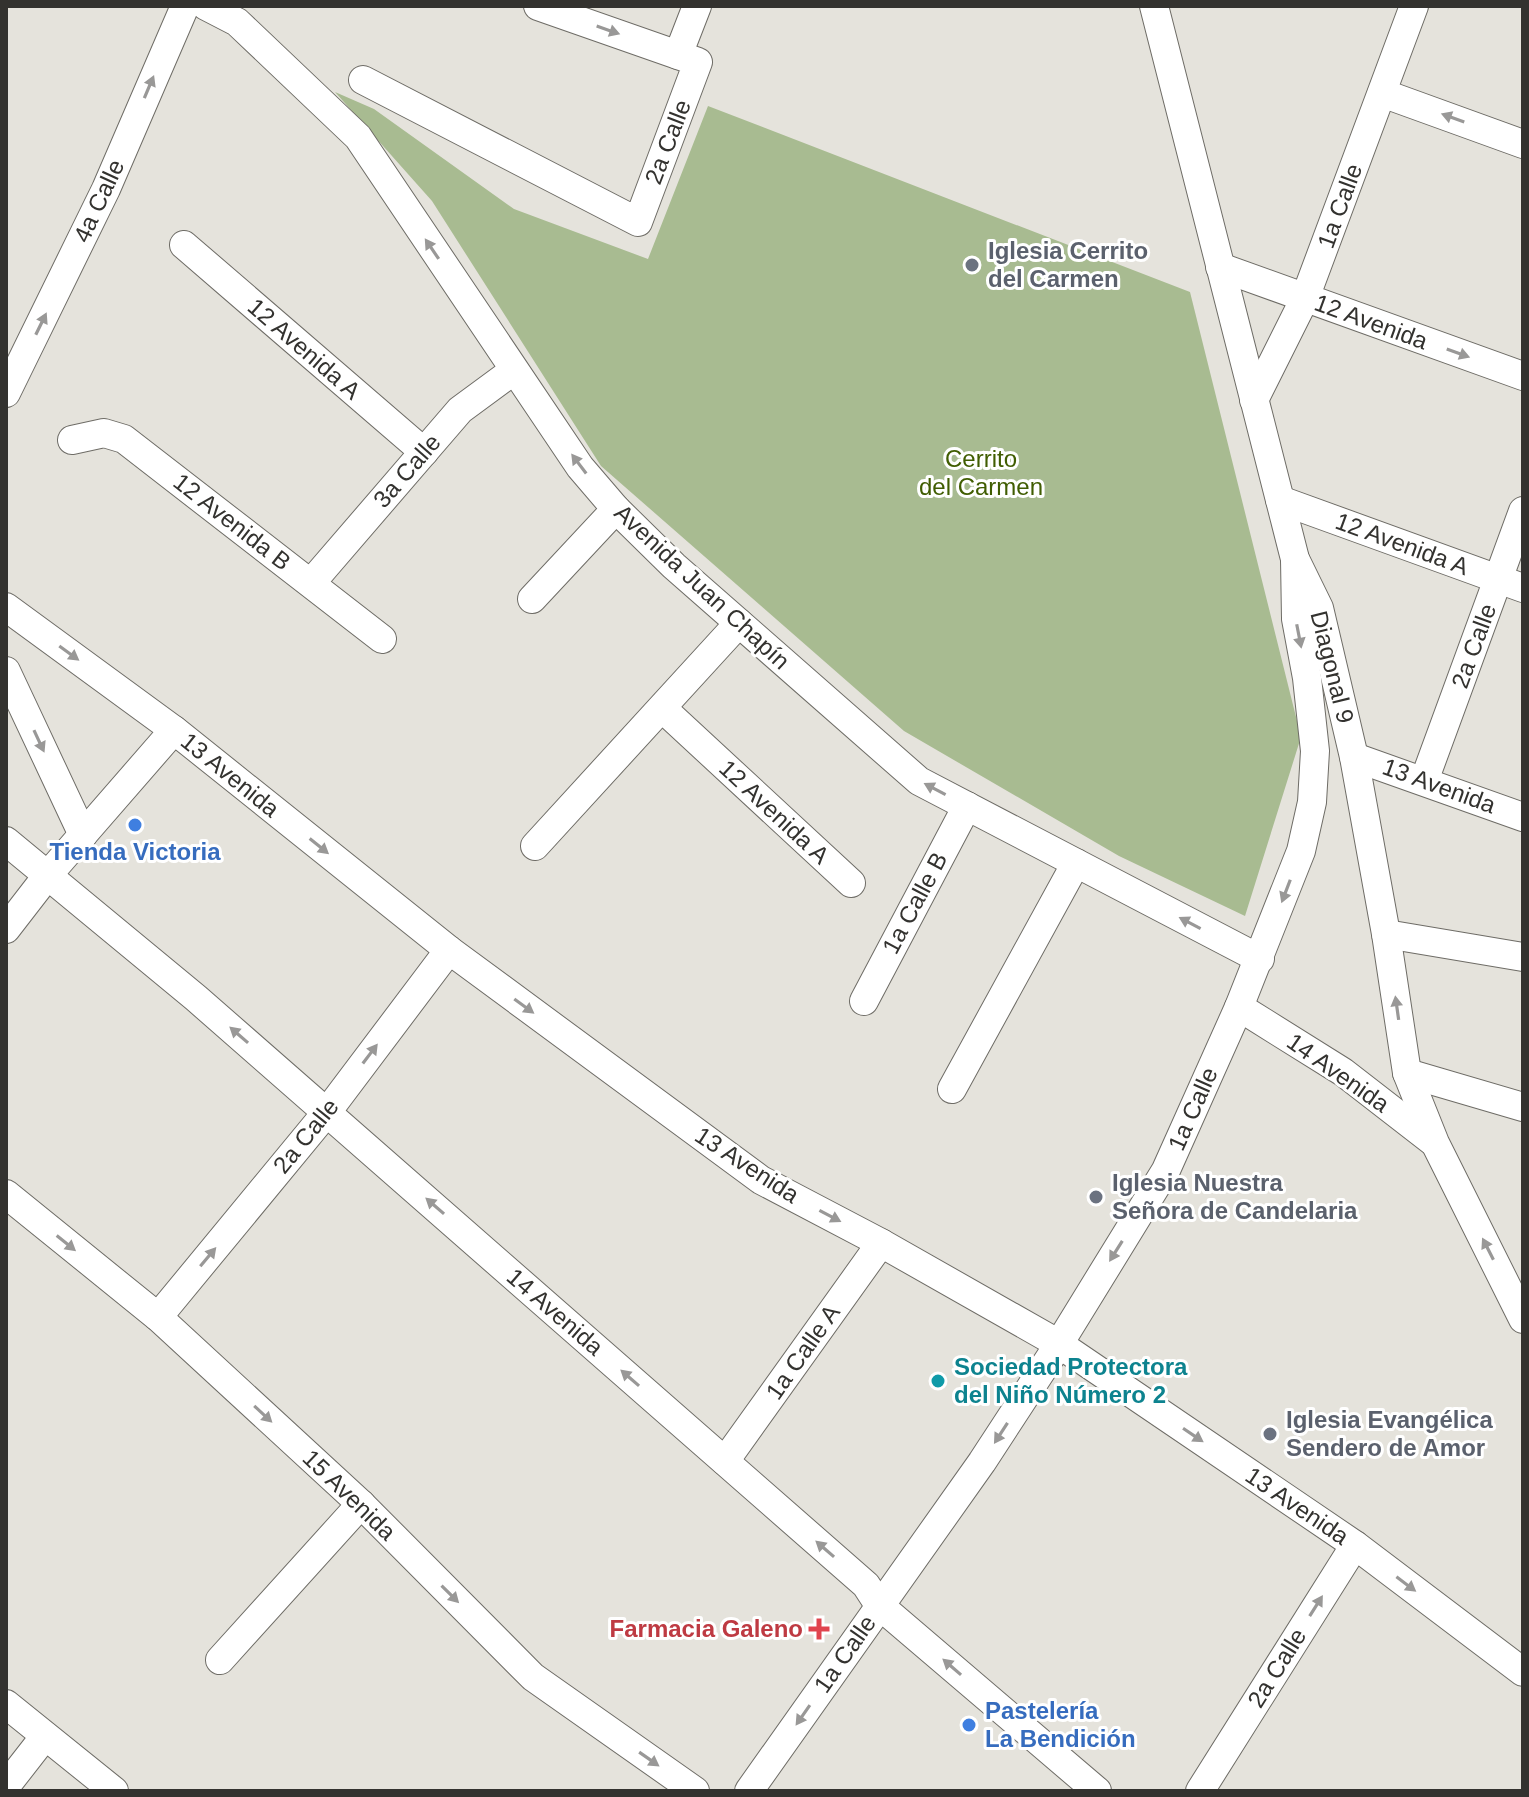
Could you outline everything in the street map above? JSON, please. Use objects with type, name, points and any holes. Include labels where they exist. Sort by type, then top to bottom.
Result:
[{"type":"street","name":"4a Calle","points":[[6,393],[106,189],[185,6]]},
{"type":"street","name":"Avenida Juan Chapín","points":[[206,6],[237,22],[358,137],[580,467],[616,509],[674,566],[919,781],[1260,959]]},
{"type":"street","points":[[538,6],[688,59]]},
{"type":"street","name":"2a Calle","points":[[363,80],[638,222],[688,59],[697,6]]},
{"type":"street","name":"1a Calle","points":[[1254,400],[1305,298],[1414,6]]},
{"type":"street","name":"Diagonal 9","points":[[1151,7],[1295,559],[1319,608],[1354,757],[1407,1073],[1435,1143],[1523,1319]]},
{"type":"street","points":[[1382,93],[1523,144]]},
{"type":"street","name":"12 Avenida A","points":[[184,245],[424,452]]},
{"type":"street","name":"12 Avenida","points":[[1220,267],[1523,376]]},
{"type":"street","name":"3a Calle","points":[[311,583],[460,410],[513,371]]},
{"type":"street","name":"12 Avenida B","points":[[72,440],[104,433],[124,439],[382,639]]},
{"type":"street","name":"12 Avenida A","points":[[1280,500],[1511,583]]},
{"type":"street","points":[[532,599],[616,509]]},
{"type":"street","name":"2a Calle","points":[[1424,781],[1511,583],[1523,511]]},
{"type":"street","name":"1a Calle","points":[[749,1791],[982,1462],[1059,1344],[1166,1170],[1239,1007],[1301,851],[1312,802],[1315,751],[1307,678],[1296,619],[1295,559]]},
{"type":"street","name":"13 Avenida","points":[[6,607],[174,730],[449,950],[761,1180],[881,1243],[1059,1344],[1355,1545],[1523,1672]]},
{"type":"street","points":[[535,846],[739,623]]},
{"type":"street","points":[[6,671],[83,835]]},
{"type":"street","name":"12 Avenida A","points":[[662,708],[851,883]]},
{"type":"street","points":[[6,929],[47,876],[174,730]]},
{"type":"street","name":"13 Avenida","points":[[1354,757],[1523,817]]},
{"type":"street","name":"1a Calle B","points":[[864,1001],[967,806]]},
{"type":"street","name":"14 Avenida","points":[[6,841],[196,998],[327,1112],[866,1585],[879,1605],[1097,1791]]},
{"type":"street","points":[[952,1089],[1076,863]]},
{"type":"street","points":[[1386,934],[1523,957]]},
{"type":"street","name":"2a Calle","points":[[158,1317],[327,1112],[449,950]]},
{"type":"street","name":"14 Avenida","points":[[1239,1007],[1343,1072],[1435,1143]]},
{"type":"street","name":"14 Avenida","points":[[1407,1073],[1523,1107]]},
{"type":"street","name":"15 Avenida","points":[[6,1194],[158,1317],[361,1504],[533,1677],[695,1791]]},
{"type":"street","name":"1a Calle A","points":[[725,1461],[881,1243]]},
{"type":"street","points":[[220,1660],[361,1504]]},
{"type":"street","name":"2a Calle","points":[[1200,1791],[1355,1545]]},
{"type":"street","points":[[6,1704],[114,1791]]},
{"type":"street","points":[[6,1786],[45,1736]]},
{"type":"green space","name":"Cerrito del Carmen","points":[[335,92],[374,109],[514,209],[648,259],[708,106],[1190,292],[1301,737],[1245,916],[1119,856],[904,731],[601,466],[432,201]]},
{"type":"place","name":"Iglesia Cerrito del Carmen","points":[[972,265]]},
{"type":"place","name":"Tienda Victoria","points":[[135,825]]},
{"type":"place","name":"Iglesia Nuestra Señora de Candelaria","points":[[1096,1197]]},
{"type":"place","name":"Sociedad Protectora del Niño Número 2","points":[[938,1381]]},
{"type":"place","name":"Iglesia Evangélica Sendero de Amor","points":[[1270,1434]]},
{"type":"place","name":"Farmacia Galeno","points":[[819,1629]]},
{"type":"place","name":"Pastelería La Bendición","points":[[969,1725]]}]
